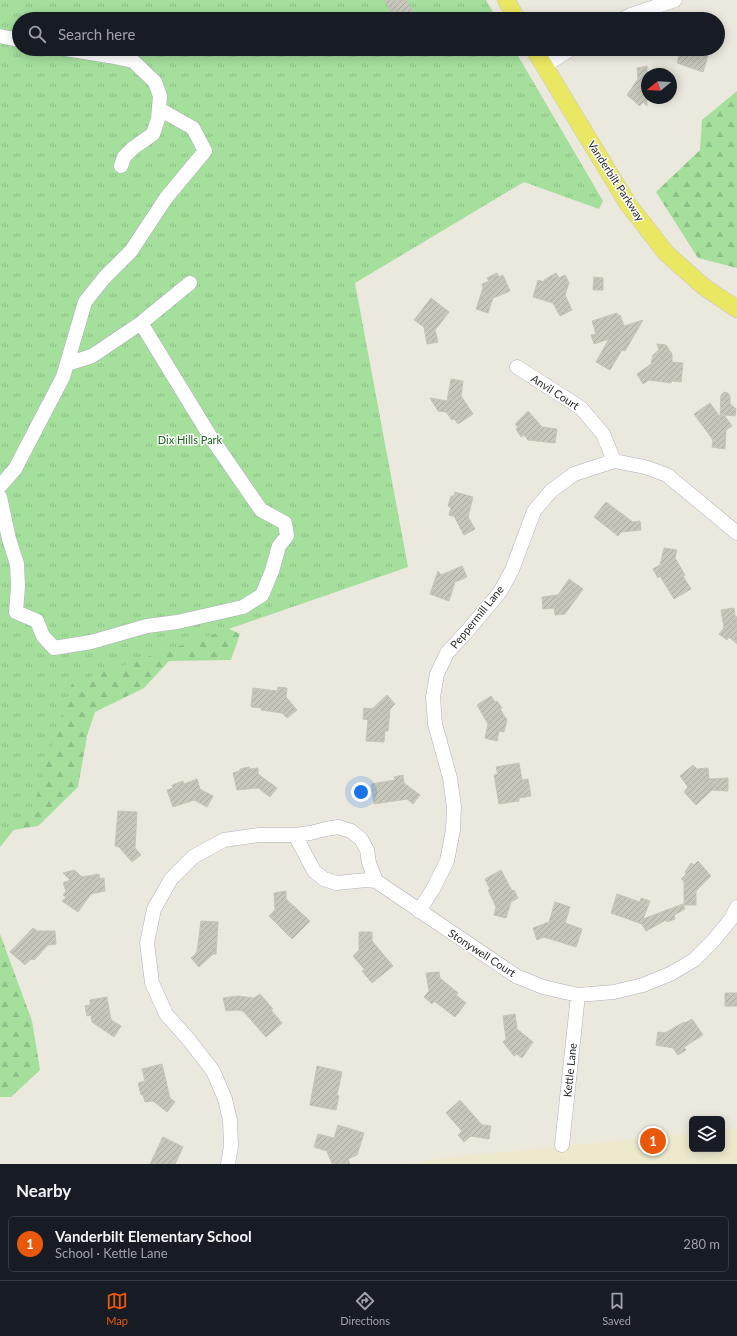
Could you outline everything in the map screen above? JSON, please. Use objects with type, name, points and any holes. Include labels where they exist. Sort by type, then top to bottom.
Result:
[{"type":"main road","points":[[506,0],[513,12]]},
{"type":"main road","name":"Vanderbilt Parkway","points":[[538,56],[628,204],[666,253],[704,287],[737,309]]},
{"type":"street","points":[[640,12],[675,0]]},
{"type":"street","points":[[0,36],[12,39]]},
{"type":"street","points":[[109,56],[133,62],[155,82],[160,96],[158,119],[153,134],[133,148],[124,157],[121,166]]},
{"type":"street","points":[[544,66],[560,56]]},
{"type":"street","points":[[0,486],[15,469],[63,377],[85,302],[104,278],[131,251],[166,198],[205,151],[194,128],[159,109]]},
{"type":"street","points":[[67,364],[92,356],[141,323],[190,283]]},
{"type":"street","points":[[0,496],[9,539],[17,564],[18,586],[16,612],[37,621],[43,636],[54,648],[91,642],[147,626],[177,622],[243,607],[262,596],[272,571],[279,546],[287,536],[285,523],[261,510],[210,436],[141,323]]},
{"type":"street","name":"Anvil Court","points":[[517,367],[581,408],[603,434],[614,461]]},
{"type":"street","name":"Peppermill Lane","points":[[419,911],[433,889],[447,861],[453,830],[454,807],[450,778],[435,724],[433,697],[437,674],[447,653],[500,592],[512,570],[534,510],[551,491],[574,474],[614,461],[645,467],[667,475],[737,533]]},
{"type":"street","points":[[228,1164],[231,1146],[230,1120],[225,1099],[213,1071],[189,1040],[166,1014],[152,983],[147,943],[154,909],[171,879],[193,857],[224,840],[259,836],[295,835],[338,827],[351,831],[361,839],[367,850],[369,863],[376,881],[367,880],[336,883],[324,879],[314,871],[295,835]]},
{"type":"street","name":"Stonywell Court","points":[[376,881],[516,976],[543,987],[578,995],[614,992],[643,985],[670,974],[694,960],[713,941],[731,919],[737,907]]},
{"type":"street","name":"Kettle Lane","points":[[562,1146],[578,995]]},
{"type":"shaded area","points":[[737,1128],[737,1164],[412,1164],[432,1159],[689,1133],[689,1152],[725,1152],[725,1130]]},
{"type":"green space","name":"Dix Hills Park","points":[[0,0],[486,0],[493,12],[12,12],[12,56],[518,56],[603,201],[599,209],[524,182],[355,283],[408,567],[72,683],[34,805],[0,847]]},
{"type":"green space","points":[[737,91],[737,268],[698,258],[656,192],[700,150],[702,120]]},
{"type":"green space","points":[[209,619],[240,634],[231,660],[169,661],[144,688],[95,712],[87,736],[78,787],[38,826],[0,832],[0,643]]},
{"type":"green space","points":[[0,934],[32,1021],[40,1070],[11,1097],[0,1097]]},
{"type":"building","points":[[384,0],[406,0],[414,12],[392,12]]},
{"type":"building","points":[[679,56],[708,56],[703,72],[677,63]]},
{"type":"building","points":[[647,66],[647,68],[641,68],[642,104],[640,106],[627,95],[638,79],[637,68]]},
{"type":"building","points":[[497,273],[499,277],[503,275],[510,291],[493,298],[488,313],[476,309],[483,288],[482,284],[489,281],[487,278]]},
{"type":"building","points":[[556,273],[559,278],[565,275],[569,283],[565,295],[572,310],[560,316],[553,303],[533,297],[538,280],[544,282],[544,280]]},
{"type":"building","points":[[594,277],[603,278],[603,290],[593,290]]},
{"type":"building","points":[[431,298],[449,312],[435,330],[438,342],[427,344],[424,327],[414,320]]},
{"type":"building","points":[[617,313],[618,316],[620,315],[624,326],[643,320],[625,351],[622,350],[610,370],[596,362],[609,339],[594,344],[591,335],[596,334],[592,321]]},
{"type":"building","points":[[657,344],[666,345],[672,354],[672,362],[683,363],[681,382],[672,381],[671,383],[649,380],[643,384],[637,374],[651,364],[653,355],[659,350]]},
{"type":"building","points":[[451,379],[463,381],[461,396],[473,414],[458,424],[454,419],[452,420],[446,412],[438,411],[430,398],[447,401]]},
{"type":"building","points":[[724,392],[728,393],[730,396],[730,404],[736,409],[735,416],[724,415],[732,426],[726,430],[725,449],[712,447],[713,440],[694,414],[710,403],[720,417],[721,395]]},
{"type":"building","points":[[528,411],[542,427],[557,429],[555,443],[528,440],[524,435],[521,437],[516,429],[518,427],[515,424]]},
{"type":"building","points":[[455,492],[473,497],[468,517],[475,529],[464,535],[454,516],[449,515],[451,507],[448,506],[451,496],[454,496]]},
{"type":"building","points":[[606,502],[633,522],[640,521],[641,530],[621,532],[618,536],[594,517]]},
{"type":"building","points":[[664,548],[677,550],[675,558],[691,589],[674,599],[660,576],[658,578],[653,569],[660,565]]},
{"type":"building","points":[[462,566],[467,577],[455,582],[449,601],[430,594],[438,571],[441,575]]},
{"type":"building","points":[[569,579],[583,589],[565,614],[555,615],[554,608],[543,609],[542,597],[558,595]]},
{"type":"building","points":[[734,608],[735,616],[737,617],[737,644],[729,637],[727,640],[719,634],[724,628],[721,610]]},
{"type":"building","points":[[278,687],[287,688],[286,697],[297,710],[287,718],[282,713],[251,707],[253,688],[277,691]]},
{"type":"building","points":[[387,695],[395,704],[390,709],[388,731],[385,731],[384,742],[366,741],[368,720],[363,719],[364,708],[372,709]]},
{"type":"building","points":[[491,696],[502,708],[500,709],[507,720],[504,732],[499,731],[497,741],[485,738],[488,724],[477,705]]},
{"type":"building","points":[[519,763],[522,780],[528,779],[531,796],[519,798],[519,801],[499,804],[494,775],[498,774],[496,767]]},
{"type":"building","points":[[693,765],[697,769],[708,768],[709,779],[728,778],[728,791],[712,790],[696,805],[684,792],[688,787],[680,776]]},
{"type":"building","points":[[249,767],[249,769],[258,768],[258,774],[277,788],[270,797],[258,788],[237,790],[233,773],[240,771],[240,769]]},
{"type":"building","points":[[403,775],[404,783],[420,795],[413,804],[407,799],[374,804],[371,784],[395,780],[394,777]]},
{"type":"building","points":[[197,779],[200,789],[213,796],[207,807],[194,800],[173,807],[167,790],[173,788],[172,785],[183,781],[184,784]]},
{"type":"building","points":[[118,811],[137,812],[135,848],[141,855],[132,862],[119,847],[115,846]]},
{"type":"building","points":[[698,861],[711,876],[696,891],[696,905],[684,905],[684,881],[681,879],[686,874],[685,872],[691,863],[694,865]]},
{"type":"building","points":[[74,870],[82,877],[99,874],[100,879],[104,878],[105,891],[91,894],[78,912],[62,901],[66,897],[63,895],[66,891],[63,883],[70,880],[63,873]]},
{"type":"building","points":[[501,870],[512,891],[514,890],[518,898],[511,902],[506,918],[494,915],[496,907],[488,890],[490,889],[485,879]]},
{"type":"building","points":[[286,891],[286,899],[310,921],[292,939],[269,916],[275,910],[274,893]]},
{"type":"building","points":[[617,894],[640,902],[641,898],[650,901],[643,919],[683,904],[685,909],[674,915],[675,919],[667,922],[666,920],[646,931],[642,924],[611,913]]},
{"type":"building","points":[[555,902],[570,907],[565,923],[582,929],[576,947],[544,937],[537,940],[533,928],[549,922]]},
{"type":"building","points":[[201,921],[218,922],[216,954],[213,954],[199,967],[191,958],[197,952]]},
{"type":"building","points":[[33,928],[37,931],[55,931],[56,944],[48,945],[34,960],[31,959],[25,965],[10,952]]},
{"type":"building","points":[[359,932],[372,932],[372,941],[393,966],[372,983],[362,971],[365,970],[353,956],[359,950]]},
{"type":"building","points":[[439,972],[440,978],[458,993],[456,995],[466,1003],[455,1017],[434,1001],[432,1004],[424,997],[429,991],[426,973]]},
{"type":"building","points":[[725,993],[737,993],[737,1006],[725,1006]]},
{"type":"building","points":[[260,994],[273,1009],[271,1010],[282,1023],[266,1037],[243,1011],[226,1011],[223,998],[238,996],[254,998]]},
{"type":"building","points":[[107,997],[111,1020],[121,1026],[114,1037],[92,1022],[91,1015],[87,1016],[85,1006],[90,1005],[90,1000]]},
{"type":"building","points":[[515,1014],[517,1029],[533,1042],[522,1058],[517,1054],[514,1056],[503,1042],[506,1039],[503,1016]]},
{"type":"building","points":[[692,1019],[703,1035],[684,1047],[686,1050],[678,1055],[673,1048],[656,1045],[658,1032],[665,1033]]},
{"type":"building","points":[[162,1064],[170,1098],[175,1102],[167,1112],[153,1101],[145,1102],[143,1095],[141,1095],[138,1083],[145,1081],[142,1069]]},
{"type":"building","points":[[317,1066],[342,1072],[337,1095],[339,1096],[336,1110],[310,1105]]},
{"type":"building","points":[[460,1100],[482,1125],[491,1126],[489,1139],[471,1136],[464,1142],[458,1135],[462,1131],[446,1113]]},
{"type":"building","points":[[338,1125],[364,1133],[357,1155],[348,1159],[350,1164],[332,1164],[327,1151],[314,1147],[318,1134],[334,1138]]},
{"type":"building","points":[[163,1137],[183,1147],[175,1164],[150,1164]]},
{"type":"place","name":"Vanderbilt Elementary School","points":[[653,1141]]}]
